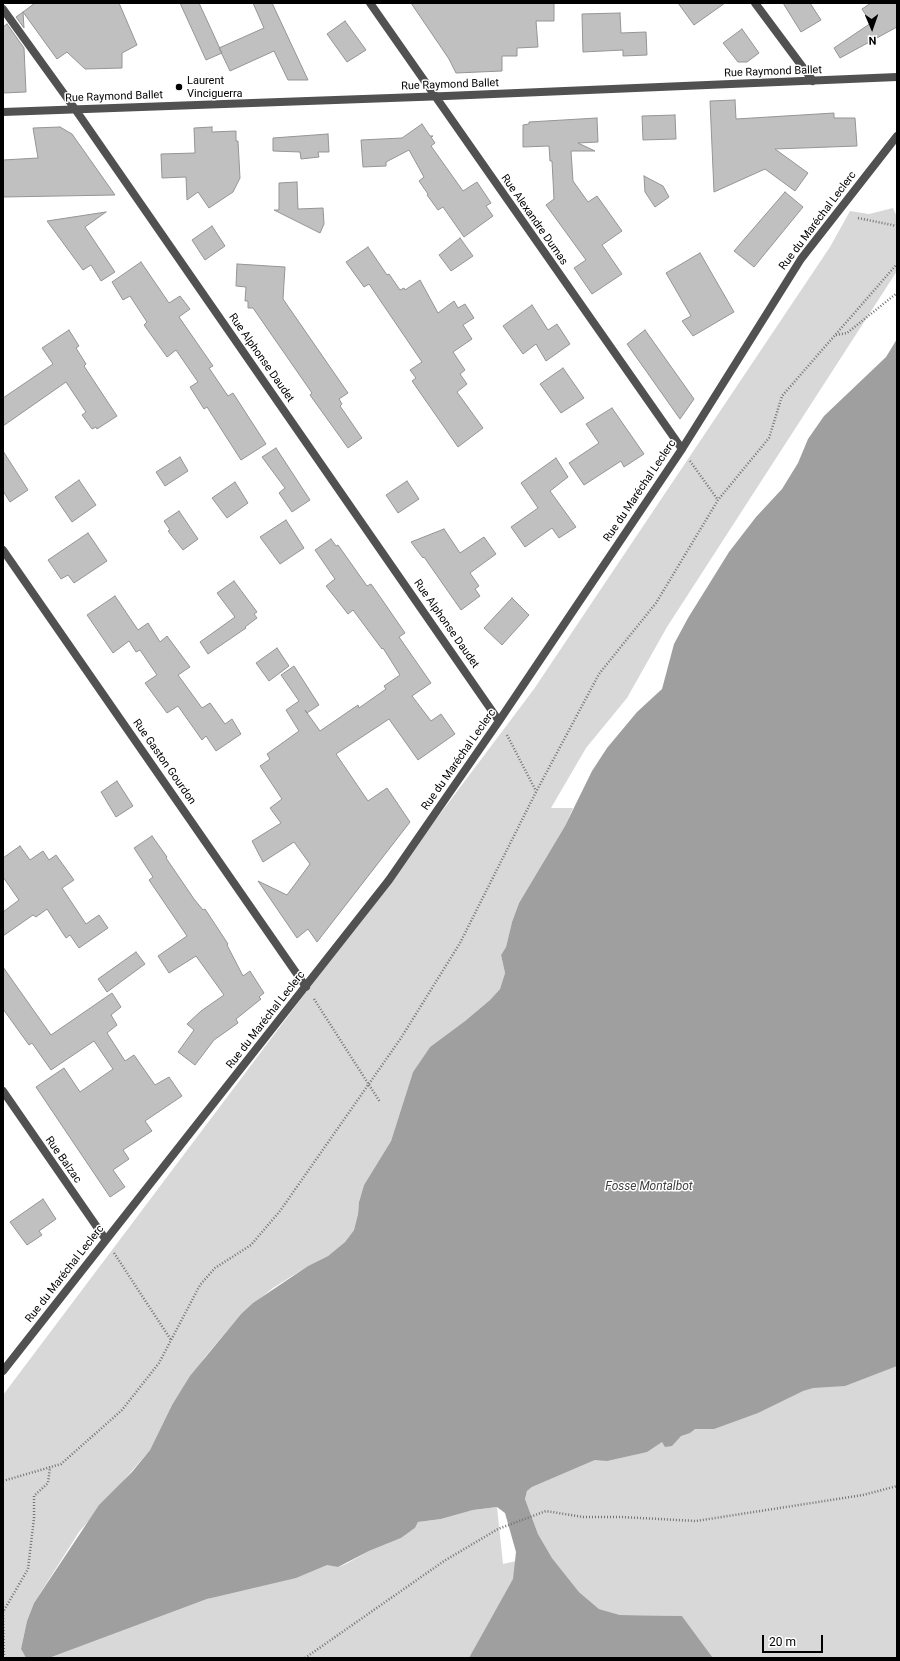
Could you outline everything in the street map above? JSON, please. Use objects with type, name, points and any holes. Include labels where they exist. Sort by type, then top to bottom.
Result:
[{"type":"street","name":"Rue Alexandre Dumas","points":[[370,3],[434,97],[682,449]]},
{"type":"street","points":[[755,3],[813,81]]},
{"type":"street","name":"Rue Alphonse Daudet","points":[[3,9],[75,109],[499,721]]},
{"type":"street","name":"Rue Raymond Ballet","points":[[3,112],[434,97],[897,77]]},
{"type":"street","name":"Rue du Maréchal Leclerc","points":[[3,1371],[389,880],[499,721],[682,449],[801,258],[897,136]]},
{"type":"street","name":"Rue Gaston Gourdon","points":[[3,550],[306,987]]},
{"type":"street","name":"Rue Balzac","points":[[3,1091],[106,1240]]},
{"type":"path","points":[[858,218],[897,226]]},
{"type":"path","points":[[3,1481],[61,1464],[122,1410],[159,1363],[200,1285],[215,1268],[251,1244],[276,1216],[402,1038],[460,943],[536,792],[599,674],[656,603],[718,500],[769,438],[782,396],[897,264]]},
{"type":"path","points":[[836,335],[847,333],[897,293]]},
{"type":"path","points":[[682,449],[718,500]]},
{"type":"path","points":[[499,721],[536,792]]},
{"type":"path","points":[[306,987],[380,1102]]},
{"type":"path","points":[[106,1240],[171,1340]]},
{"type":"path","points":[[4,1658],[3,1612],[28,1569],[34,1496],[48,1483],[50,1467]]},
{"type":"path","points":[[305,1658],[444,1561],[498,1529],[546,1511],[583,1517],[622,1517],[696,1521],[863,1495],[897,1486]]},
{"type":"shaded area","points":[[893,208],[897,217],[897,271],[667,627],[627,698],[586,748],[551,808],[573,808],[565,826],[519,903],[512,922],[506,947],[501,955],[505,973],[500,989],[490,1000],[465,1021],[430,1047],[413,1072],[391,1141],[364,1185],[354,1230],[345,1242],[328,1256],[308,1266],[273,1288],[241,1314],[205,1357],[172,1405],[150,1450],[79,1532],[34,1603],[27,1621],[21,1649],[26,1658],[3,1658],[3,1395],[534,689],[830,247],[850,211],[869,214]]},
{"type":"shaded area","points":[[897,1359],[897,1658],[713,1658],[682,1616],[620,1615],[599,1609],[579,1592],[552,1558],[538,1534],[525,1499],[527,1491],[532,1487],[595,1460]]},
{"type":"shaded area","points":[[497,1507],[503,1564],[521,1560],[502,1613],[474,1658],[49,1658],[207,1599],[327,1564],[338,1567],[369,1551],[401,1538],[415,1528],[418,1522],[441,1519],[473,1510]]},
{"type":"water","name":"Fosse Montalbot","points":[[897,339],[897,1366],[845,1386],[813,1388],[803,1391],[758,1413],[714,1429],[695,1429],[690,1433],[681,1436],[672,1446],[665,1447],[662,1442],[647,1452],[607,1461],[595,1460],[532,1487],[527,1491],[525,1499],[538,1534],[552,1558],[579,1592],[599,1609],[620,1615],[682,1616],[713,1658],[469,1658],[513,1579],[516,1552],[505,1513],[497,1507],[473,1510],[441,1519],[418,1522],[415,1528],[401,1538],[369,1551],[338,1567],[327,1565],[296,1578],[207,1599],[49,1658],[26,1658],[21,1649],[27,1621],[34,1603],[99,1505],[132,1472],[150,1450],[172,1405],[190,1376],[241,1314],[253,1303],[308,1266],[328,1256],[345,1242],[354,1230],[364,1185],[391,1141],[413,1072],[430,1047],[465,1021],[490,1000],[500,989],[505,973],[501,955],[506,947],[512,922],[519,903],[565,826],[592,771],[607,748],[637,712],[662,689],[674,644],[688,618],[729,552],[756,517],[782,489],[798,463],[808,439],[824,416],[886,357]]},
{"type":"building","points":[[35,3],[119,3],[137,45],[122,53],[122,68],[85,69],[67,52],[57,59],[23,12]]},
{"type":"building","points":[[180,3],[199,3],[222,53],[206,60]]},
{"type":"building","points":[[253,3],[272,3],[308,80],[288,80],[274,51],[230,71],[219,48],[264,28]]},
{"type":"building","points":[[411,3],[554,3],[554,21],[536,21],[538,47],[517,48],[517,56],[502,56],[502,71],[456,73],[449,59]]},
{"type":"building","points":[[678,3],[725,3],[694,25]]},
{"type":"building","points":[[783,3],[810,3],[821,20],[801,32]]},
{"type":"building","points":[[871,3],[897,3],[897,27],[840,58],[834,48],[871,23],[862,9]]},
{"type":"building","points":[[23,12],[24,28],[16,17]]},
{"type":"building","points":[[620,13],[621,33],[646,32],[647,55],[623,56],[623,50],[583,52],[582,14]]},
{"type":"building","points":[[345,21],[366,50],[347,62],[327,34]]},
{"type":"building","points":[[7,24],[24,48],[26,92],[3,93],[3,27]]},
{"type":"building","points":[[742,29],[759,53],[747,62],[738,62],[723,43]]},
{"type":"building","points":[[735,100],[736,119],[834,113],[834,118],[855,118],[857,146],[775,149],[808,173],[795,191],[765,169],[714,192],[710,101]]},
{"type":"building","points":[[675,115],[676,139],[643,140],[642,116]]},
{"type":"building","points":[[597,118],[598,142],[578,143],[595,151],[571,151],[573,181],[588,202],[597,196],[622,231],[602,245],[622,274],[592,294],[574,268],[586,260],[546,205],[554,199],[552,161],[550,161],[549,146],[523,147],[523,125],[529,124],[529,122]]},
{"type":"building","points":[[422,124],[430,136],[433,136],[431,137],[435,143],[431,146],[463,191],[477,182],[491,203],[486,206],[493,216],[464,237],[443,207],[438,210],[427,195],[428,194],[419,181],[424,177],[409,150],[386,162],[386,166],[363,167],[361,140],[402,138]]},
{"type":"building","points":[[60,127],[72,134],[115,195],[3,197],[3,160],[38,158],[33,128]]},
{"type":"building","points":[[212,127],[212,132],[236,131],[240,178],[233,192],[209,208],[198,192],[187,200],[186,177],[162,178],[161,154],[195,153],[194,128]]},
{"type":"building","points":[[328,134],[329,152],[318,152],[319,157],[301,159],[300,152],[273,151],[273,138]]},
{"type":"building","points":[[644,176],[663,186],[669,197],[655,207],[645,192]]},
{"type":"building","points":[[297,182],[298,209],[323,208],[324,224],[320,233],[274,210],[279,210],[279,183]]},
{"type":"building","points":[[785,192],[803,207],[754,267],[734,251]]},
{"type":"building","points":[[106,212],[85,227],[115,272],[101,281],[91,265],[83,270],[47,221]]},
{"type":"building","points":[[212,226],[225,246],[205,260],[192,240]]},
{"type":"building","points":[[460,238],[473,256],[451,271],[439,255]]},
{"type":"building","points":[[368,247],[387,275],[389,274],[400,290],[404,288],[405,290],[420,280],[438,313],[454,301],[458,308],[465,304],[474,318],[463,325],[472,339],[453,352],[465,370],[460,374],[467,384],[457,392],[483,428],[458,447],[412,381],[416,378],[410,370],[422,362],[369,284],[364,287],[346,262]]},
{"type":"building","points":[[700,253],[734,312],[693,336],[682,321],[691,316],[666,273]]},
{"type":"building","points":[[141,262],[169,303],[180,296],[190,309],[179,317],[213,366],[209,368],[228,396],[233,393],[266,444],[241,460],[207,407],[204,409],[190,387],[198,382],[176,350],[167,357],[144,325],[147,322],[130,296],[123,300],[112,282]]},
{"type":"building","points":[[237,264],[285,267],[283,299],[348,393],[339,399],[342,404],[340,406],[362,438],[348,448],[310,395],[312,393],[253,308],[248,308],[248,301],[245,301],[246,287],[236,286]]},
{"type":"building","points":[[532,305],[548,330],[557,324],[570,344],[546,361],[536,344],[523,354],[503,326]]},
{"type":"building","points":[[69,330],[79,346],[76,348],[86,364],[84,366],[117,416],[97,429],[96,427],[92,429],[82,415],[86,412],[66,382],[3,426],[3,398],[53,364],[42,348]]},
{"type":"building","points":[[645,330],[694,399],[680,419],[627,344]]},
{"type":"building","points":[[563,368],[584,398],[561,413],[540,384]]},
{"type":"building","points":[[612,408],[644,454],[624,467],[621,461],[584,485],[569,463],[599,443],[586,424]]},
{"type":"building","points":[[276,448],[310,500],[292,512],[279,493],[285,488],[262,457]]},
{"type":"building","points":[[3,451],[28,490],[10,502],[3,491]]},
{"type":"building","points":[[180,457],[188,471],[165,486],[156,472]]},
{"type":"building","points":[[556,458],[568,477],[550,491],[576,527],[559,538],[552,528],[525,547],[511,527],[538,508],[521,483]]},
{"type":"building","points":[[79,480],[96,505],[72,522],[55,497]]},
{"type":"building","points":[[407,481],[419,499],[398,513],[386,495]]},
{"type":"building","points":[[235,482],[248,503],[227,518],[212,498]]},
{"type":"building","points":[[179,511],[198,539],[183,550],[168,531],[170,530],[164,521]]},
{"type":"building","points":[[286,520],[304,548],[280,564],[260,537]]},
{"type":"building","points":[[444,529],[460,553],[484,537],[496,554],[470,573],[479,586],[475,589],[480,596],[461,610],[424,557],[423,558],[411,542]]},
{"type":"building","points":[[88,533],[107,561],[74,583],[68,575],[61,579],[48,560]]},
{"type":"building","points":[[331,539],[336,546],[338,545],[367,586],[371,584],[383,601],[405,633],[399,637],[431,683],[412,696],[431,721],[441,714],[455,734],[418,760],[389,719],[336,754],[368,801],[387,788],[410,822],[317,942],[308,929],[297,938],[258,881],[287,895],[310,864],[294,842],[263,862],[252,841],[281,823],[270,808],[282,799],[260,766],[270,759],[267,754],[299,731],[286,710],[299,701],[281,675],[294,666],[319,705],[307,713],[320,731],[358,705],[359,708],[386,689],[384,686],[400,675],[383,648],[382,649],[353,610],[348,614],[326,586],[335,579],[315,550]]},
{"type":"building","points":[[234,581],[257,612],[254,614],[257,618],[245,627],[246,628],[208,654],[200,642],[235,617],[217,593]]},
{"type":"building","points":[[115,596],[138,630],[148,623],[160,642],[167,636],[190,667],[178,675],[202,708],[210,703],[225,724],[232,719],[241,734],[216,751],[206,736],[202,740],[178,706],[167,713],[145,683],[157,675],[140,650],[136,652],[129,641],[113,653],[87,615]]},
{"type":"building","points":[[512,598],[529,615],[502,645],[484,628]]},
{"type":"building","points":[[277,648],[289,666],[269,681],[256,663]]},
{"type":"building","points":[[117,781],[133,806],[116,817],[101,792]]},
{"type":"building","points":[[152,836],[194,899],[203,910],[205,909],[228,944],[227,945],[243,976],[250,971],[264,993],[259,997],[261,999],[236,1019],[238,1023],[214,1040],[195,1065],[178,1052],[194,1030],[187,1024],[201,1011],[224,995],[196,956],[169,973],[158,956],[187,936],[149,880],[153,877],[134,848]]},
{"type":"building","points":[[20,846],[30,860],[43,851],[49,860],[56,855],[74,880],[62,888],[86,924],[99,915],[108,928],[79,948],[70,935],[66,938],[47,909],[36,917],[33,915],[3,936],[3,912],[19,900],[3,877],[3,858]]},
{"type":"building","points":[[136,952],[145,964],[107,992],[98,979]]},
{"type":"building","points":[[3,967],[51,1035],[112,993],[121,1007],[111,1015],[117,1025],[107,1033],[125,1061],[134,1055],[155,1085],[169,1077],[182,1096],[145,1121],[152,1131],[123,1150],[129,1159],[113,1170],[125,1187],[110,1197],[36,1087],[64,1068],[80,1092],[113,1069],[94,1041],[51,1070],[32,1043],[29,1045],[3,1009]]},
{"type":"building","points":[[43,1199],[56,1219],[39,1231],[42,1235],[27,1245],[10,1222]]},
{"type":"place","name":"Laurent Vinciguerra","points":[[179,87]]}]
